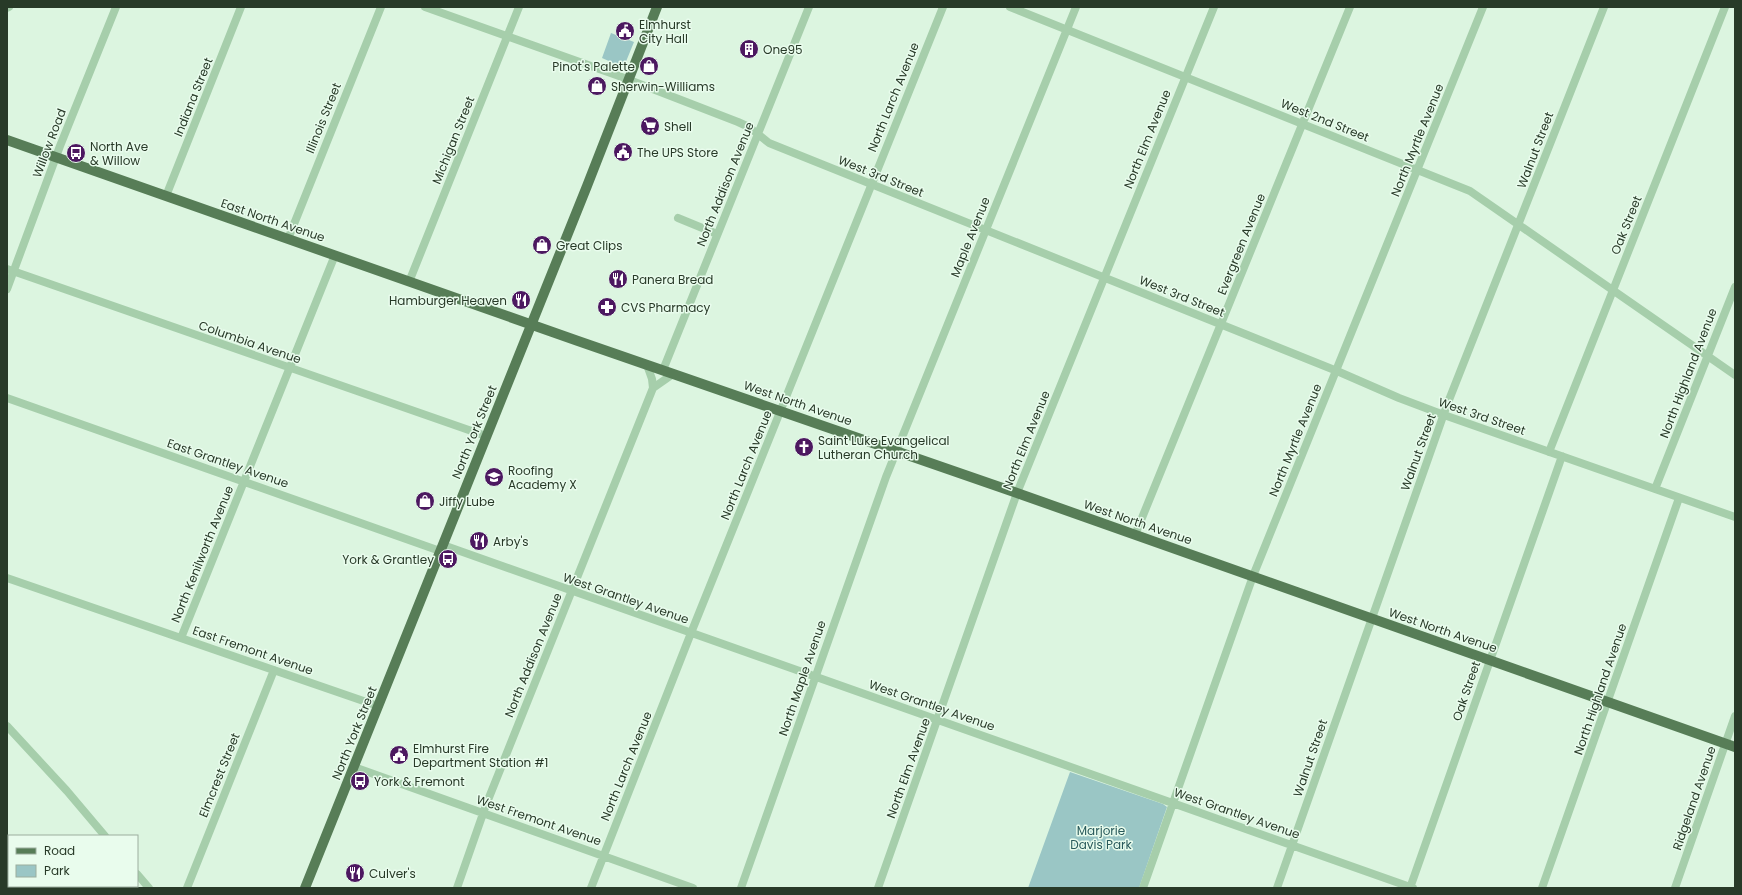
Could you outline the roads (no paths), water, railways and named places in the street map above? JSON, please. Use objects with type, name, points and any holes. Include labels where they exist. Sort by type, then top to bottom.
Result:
[{"type":"main road","name":"North York Street","points":[[305,888],[587,186],[657,7]]},
{"type":"main road","name":"East North Avenue","points":[[7,140],[531,324]]},
{"type":"main road","name":"West North Avenue","points":[[531,324],[1135,534],[1730,746]]},
{"type":"street","name":"Willow Road","points":[[7,289],[10,270],[116,7]]},
{"type":"street","name":"Indiana Street","points":[[166,196],[241,7]]},
{"type":"street","name":"Illinois Street","points":[[288,239],[381,7]]},
{"type":"street","name":"West 3rd Street","points":[[425,7],[508,35],[628,79],[738,122],[749,127],[769,144],[1337,371],[1395,397],[1735,518]]},
{"type":"street","name":"Michigan Street","points":[[410,282],[519,7]]},
{"type":"street","name":"North Addison Avenue","points":[[663,370],[809,7]]},
{"type":"street","name":"North Larch Avenue","points":[[591,888],[691,633],[943,7]]},
{"type":"street","name":"West 2nd Street","points":[[1010,7],[1470,191],[1735,375]]},
{"type":"street","name":"Maple Avenue","points":[[886,476],[1076,7]]},
{"type":"street","name":"North Elm Avenue","points":[[878,888],[1017,493],[1214,7]]},
{"type":"street","name":"Evergreen Avenue","points":[[1135,534],[1350,7]]},
{"type":"street","name":"North Myrtle Avenue","points":[[1143,888],[1174,804],[1252,576],[1337,371],[1483,7]]},
{"type":"street","name":"Walnut Street","points":[[1277,888],[1371,618],[1444,415],[1604,7]]},
{"type":"street","name":"Oak Street","points":[[1549,452],[1725,7]]},
{"type":"street","points":[[678,218],[717,234]]},
{"type":"street","name":"North Kenilworth Avenue","points":[[181,638],[335,255]]},
{"type":"street","name":"Columbia Avenue","points":[[10,270],[486,436]]},
{"type":"street","name":"North Highland Avenue","points":[[1655,489],[1735,287]]},
{"type":"street","points":[[647,365],[652,379],[653,388],[673,374]]},
{"type":"street","name":"North Addison Avenue","points":[[457,888],[484,814],[571,591],[653,388]]},
{"type":"street","name":"East Grantley Avenue","points":[[7,398],[441,548]]},
{"type":"street","name":"Oak Street","points":[[1411,888],[1562,456]]},
{"type":"street","name":"North Maple Avenue","points":[[741,888],[886,476]]},
{"type":"street","name":"North Highland Avenue","points":[[1542,888],[1679,498]]},
{"type":"street","name":"West Grantley Avenue","points":[[441,548],[691,633],[1411,888]]},
{"type":"street","name":"East Fremont Avenue","points":[[7,578],[378,706]]},
{"type":"street","name":"Elmcrest Street","points":[[187,888],[274,670]]},
{"type":"street","name":"Ridgeland Avenue","points":[[1675,888],[1730,746],[1735,716]]},
{"type":"street","points":[[7,726],[67,790],[104,835]]},
{"type":"street","name":"West Fremont Avenue","points":[[354,767],[694,888]]},
{"type":"street","points":[[138,875],[149,888]]},
{"type":"place","name":"Elmhurst City Hall","points":[[625,31]]},
{"type":"place","name":"One95","points":[[749,49]]},
{"type":"place","name":"Pinot's Palette","points":[[649,66]]},
{"type":"place","name":"Sherwin-Williams","points":[[597,86]]},
{"type":"place","name":"Shell","points":[[650,126]]},
{"type":"place","name":"The UPS Store","points":[[623,152]]},
{"type":"place","name":"North Ave & Willow","points":[[76,153]]},
{"type":"place","name":"Great Clips","points":[[542,245]]},
{"type":"place","name":"Panera Bread","points":[[618,279]]},
{"type":"place","name":"Hamburger Heaven","points":[[521,300]]},
{"type":"place","name":"CVS Pharmacy","points":[[607,307]]},
{"type":"place","name":"Saint Luke Evangelical Lutheran Church","points":[[804,447]]},
{"type":"place","name":"Roofing Academy X","points":[[494,477]]},
{"type":"place","name":"Jiffy Lube","points":[[425,501]]},
{"type":"place","name":"Arby's","points":[[479,541]]},
{"type":"place","name":"York & Grantley","points":[[448,559]]},
{"type":"place","name":"Elmhurst Fire Department Station #1","points":[[399,755]]},
{"type":"place","name":"York & Fremont","points":[[360,781]]},
{"type":"place","name":"Culver's","points":[[355,873]]},
{"type":"park label","name":"Marjorie Davis Park","points":[[1101,837]]}]
